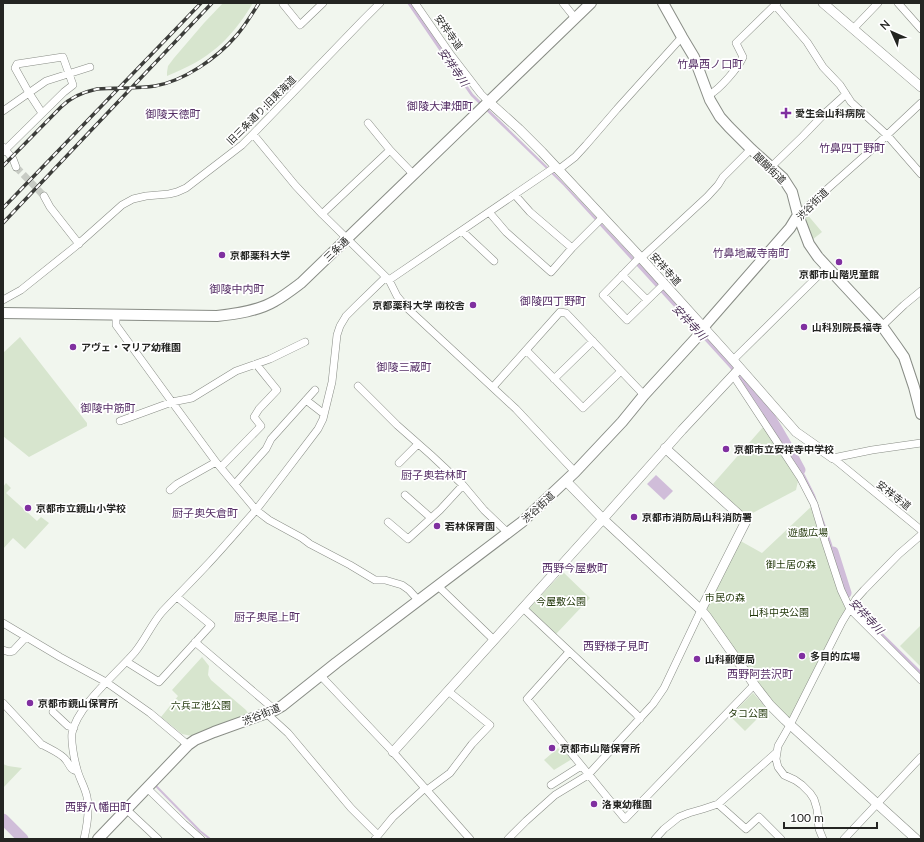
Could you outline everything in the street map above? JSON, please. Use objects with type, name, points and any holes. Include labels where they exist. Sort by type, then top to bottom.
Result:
[{"type":"main road","name":"三条通","points":[[3,313],[217,316],[236,314],[260,308],[275,302],[301,283],[591,3]]},
{"type":"main road","name":"醍醐街道","points":[[663,3],[694,57],[710,100],[720,117],[751,149],[783,178],[792,192],[798,216],[810,244],[818,257],[882,326],[898,347],[904,357],[921,414]]},
{"type":"main road","name":"渋谷街道","points":[[98,839],[188,745],[195,740],[214,732],[270,712],[282,706],[336,663],[522,522],[575,472],[622,422],[790,228],[798,216]]},
{"type":"street","points":[[283,4],[300,25],[324,3]]},
{"type":"street","name":"旧三条通り;旧東海道","points":[[3,300],[21,290],[79,244],[122,205],[133,199],[169,194],[186,188],[242,146],[380,3]]},
{"type":"street","name":"安祥寺道","points":[[415,3],[451,55],[481,94],[485,105],[519,129],[554,170],[640,258],[660,287],[700,323],[701,331],[734,360],[796,432],[833,458],[921,530]]},
{"type":"street","points":[[563,3],[575,18]]},
{"type":"street","points":[[824,3],[921,87]]},
{"type":"street","points":[[853,28],[878,3]]},
{"type":"street","points":[[898,3],[921,29]]},
{"type":"street","points":[[709,95],[714,92],[740,64],[743,57],[736,43],[776,4],[807,42],[823,67],[840,85],[851,102],[886,135],[921,174]]},
{"type":"street","points":[[84,839],[88,822],[88,804],[87,796],[77,771],[72,733],[81,713],[106,682],[137,650],[158,618],[256,510],[318,428],[323,419],[332,382],[337,335],[346,316],[387,279],[575,157],[682,37]]},
{"type":"street","points":[[16,167],[13,159],[4,149],[72,85],[63,57],[17,64],[15,68],[28,93],[42,113]]},
{"type":"street","points":[[3,111],[46,81],[90,67]]},
{"type":"street","points":[[771,167],[846,94]]},
{"type":"street","name":"渋谷街道","points":[[798,216],[921,103]]},
{"type":"street","points":[[368,123],[390,150],[414,175]]},
{"type":"street","points":[[253,134],[322,214],[387,279],[397,296],[406,307],[519,412],[575,472]]},
{"type":"street","points":[[660,287],[627,320],[603,295],[632,265],[707,197],[723,177],[751,149]]},
{"type":"street","points":[[322,214],[390,150]]},
{"type":"street","points":[[515,195],[530,212],[572,248]]},
{"type":"street","points":[[44,196],[50,207],[79,244]]},
{"type":"street","points":[[489,212],[506,232],[550,272],[602,218]]},
{"type":"street","points":[[462,231],[494,261]]},
{"type":"street","points":[[734,360],[827,267]]},
{"type":"street","points":[[622,275],[647,300]]},
{"type":"street","points":[[882,326],[921,290]]},
{"type":"street","points":[[493,387],[560,312],[566,313],[644,395]]},
{"type":"street","points":[[116,315],[116,324],[172,402],[256,510],[269,520],[375,580],[385,580],[402,585],[419,601]]},
{"type":"street","points":[[554,379],[593,341]]},
{"type":"street","points":[[120,421],[172,402],[192,398],[236,372],[305,342]]},
{"type":"street","points":[[526,350],[582,408],[621,371]]},
{"type":"street","points":[[170,490],[177,484],[219,464],[261,426],[254,417],[259,409],[277,390],[256,364]]},
{"type":"street","points":[[393,752],[603,520],[665,448],[740,368]]},
{"type":"street","points":[[733,375],[800,477],[814,504],[841,590],[850,609],[921,680]]},
{"type":"street","points":[[358,386],[397,425],[463,485],[484,510],[508,533]]},
{"type":"street","points":[[235,484],[266,449],[271,439],[316,390]]},
{"type":"street","points":[[306,400],[324,414]]},
{"type":"street","points":[[833,458],[872,450],[921,443]]},
{"type":"street","points":[[399,463],[418,444]]},
{"type":"street","points":[[508,839],[526,820],[555,795],[588,775],[653,704],[664,688],[746,521],[665,448]]},
{"type":"street","points":[[566,481],[603,520],[701,610],[770,705],[790,725],[916,839]]},
{"type":"street","points":[[388,522],[408,539],[440,510],[463,485]]},
{"type":"street","points":[[405,495],[431,518]]},
{"type":"street","points":[[823,839],[819,829],[817,809],[810,793],[795,780],[784,775],[778,767],[776,759],[778,746],[842,622],[856,599],[899,554],[921,535]]},
{"type":"street","points":[[438,586],[494,640]]},
{"type":"street","points":[[127,662],[159,682],[211,625],[177,597]]},
{"type":"street","points":[[523,608],[640,719]]},
{"type":"street","points":[[3,623],[106,682],[150,713],[188,745]]},
{"type":"street","points":[[3,650],[9,652],[12,651],[26,637]]},
{"type":"street","points":[[196,642],[270,712],[377,837],[392,817],[426,789],[450,773],[472,744],[490,726],[448,691]]},
{"type":"street","points":[[569,652],[526,699],[625,819],[754,685]]},
{"type":"street","points":[[321,676],[393,752],[470,839]]},
{"type":"street","points":[[3,703],[42,745],[65,758],[72,769],[77,771]]},
{"type":"street","points":[[53,712],[68,726],[74,728]]},
{"type":"street","points":[[654,839],[679,817],[718,804],[777,752]]},
{"type":"street","points":[[844,839],[921,757]]},
{"type":"street","points":[[551,785],[580,766]]},
{"type":"street","points":[[147,788],[201,839]]},
{"type":"street","points":[[718,804],[746,829],[759,817],[781,839]]},
{"type":"street","points":[[126,809],[158,839]]},
{"type":"green space","points":[[223,3],[253,3],[244,17],[217,48],[195,63],[167,76],[168,66],[174,58]]},
{"type":"green space","points":[[806,213],[822,232],[812,240],[804,220]]},
{"type":"green space","points":[[20,337],[87,423],[87,426],[29,457],[3,436],[3,353]]},
{"type":"green space","points":[[764,426],[798,481],[796,490],[747,516],[713,484]]},
{"type":"green space","points":[[6,483],[11,488],[6,493],[37,521],[41,517],[49,523],[25,549],[13,538],[3,549],[3,487]]},
{"type":"green space","name":"山科中央公園","points":[[814,504],[850,609],[790,725],[701,610],[737,539],[762,553]]},
{"type":"green space","name":"今屋敷公園","points":[[563,572],[590,598],[556,634],[529,608]]},
{"type":"green space","points":[[921,625],[921,667],[900,646]]},
{"type":"green space","name":"六兵ヱ池公園","points":[[202,657],[209,666],[208,675],[211,680],[246,710],[249,715],[215,726],[192,736],[182,734],[161,717],[178,696],[172,690]]},
{"type":"green space","name":"タコ公園","points":[[753,693],[767,709],[745,731],[730,716]]},
{"type":"green space","points":[[558,748],[562,753],[564,752],[572,759],[554,770],[544,760]]},
{"type":"green space","points":[[3,764],[22,768],[3,788]]},
{"type":"water","points":[[407,3],[411,3],[473,94],[557,176],[652,277],[744,379],[805,475],[815,495],[832,544],[838,571],[850,601],[921,671],[921,675],[849,603],[827,540],[789,454],[747,389],[729,367],[563,185],[471,96]]},
{"type":"water","points":[[656,475],[673,491],[664,500],[647,484]]},
{"type":"waterway","name":"安祥寺川","points":[[736,372],[771,419],[800,470]]},
{"type":"waterway","name":"安祥寺川","points":[[833,552],[846,593]]},
{"type":"waterway","points":[[156,786],[200,831],[210,839]]},
{"type":"waterway","points":[[3,819],[23,839]]},
{"type":"tunnel","points":[[16,167],[44,196]]},
{"type":"railway","points":[[3,208],[201,3]]},
{"type":"railway","points":[[3,223],[212,3]]},
{"type":"railway","points":[[3,166],[61,107],[78,95],[97,89],[155,86],[188,74],[210,60],[236,36],[259,3]]},
{"type":"place","name":"愛生会山科病院","points":[[786,113]]},
{"type":"place","name":"京都薬科大学","points":[[222,255]]},
{"type":"place","name":"京都市山階児童館","points":[[839,262]]},
{"type":"place","name":"京都薬科大学 南校舎","points":[[473,305]]},
{"type":"place","name":"山科別院長福寺","points":[[804,327]]},
{"type":"place","name":"アヴェ・マリア幼稚園","points":[[73,347]]},
{"type":"place","name":"京都市立安祥寺中学校","points":[[726,449]]},
{"type":"place","name":"京都市立鏡山小学校","points":[[28,508]]},
{"type":"place","name":"京都市消防局山科消防署","points":[[634,517]]},
{"type":"place","name":"若林保育園","points":[[437,526]]},
{"type":"place","name":"多目的広場","points":[[802,656]]},
{"type":"place","name":"山科郵便局","points":[[697,659]]},
{"type":"place","name":"京都市鏡山保育所","points":[[30,703]]},
{"type":"place","name":"京都市山階保育所","points":[[552,748]]},
{"type":"place","name":"洛東幼稚園","points":[[594,804]]},
{"type":"district","name":"竹鼻西ノ口町","points":[[710,63]]},
{"type":"district","name":"御陵大津畑町","points":[[440,105]]},
{"type":"district","name":"御陵天徳町","points":[[173,113]]},
{"type":"district","name":"竹鼻四丁野町","points":[[852,147]]},
{"type":"district","name":"竹鼻地蔵寺南町","points":[[751,252]]},
{"type":"district","name":"御陵中内町","points":[[237,288]]},
{"type":"district","name":"御陵四丁野町","points":[[553,300]]},
{"type":"district","name":"御陵三蔵町","points":[[404,366]]},
{"type":"district","name":"御陵中筋町","points":[[108,407]]},
{"type":"district","name":"厨子奥若林町","points":[[434,474]]},
{"type":"district","name":"厨子奥矢倉町","points":[[205,512]]},
{"type":"district","name":"西野今屋敷町","points":[[575,567]]},
{"type":"district","name":"厨子奥尾上町","points":[[267,616]]},
{"type":"district","name":"西野様子見町","points":[[616,645]]},
{"type":"district","name":"西野阿芸沢町","points":[[760,673]]},
{"type":"district","name":"西野八幡田町","points":[[98,806]]},
{"type":"park label","name":"遊戯広場","points":[[808,532]]},
{"type":"park label","name":"御土居の森","points":[[791,564]]},
{"type":"park label","name":"市民の森","points":[[725,597]]}]
